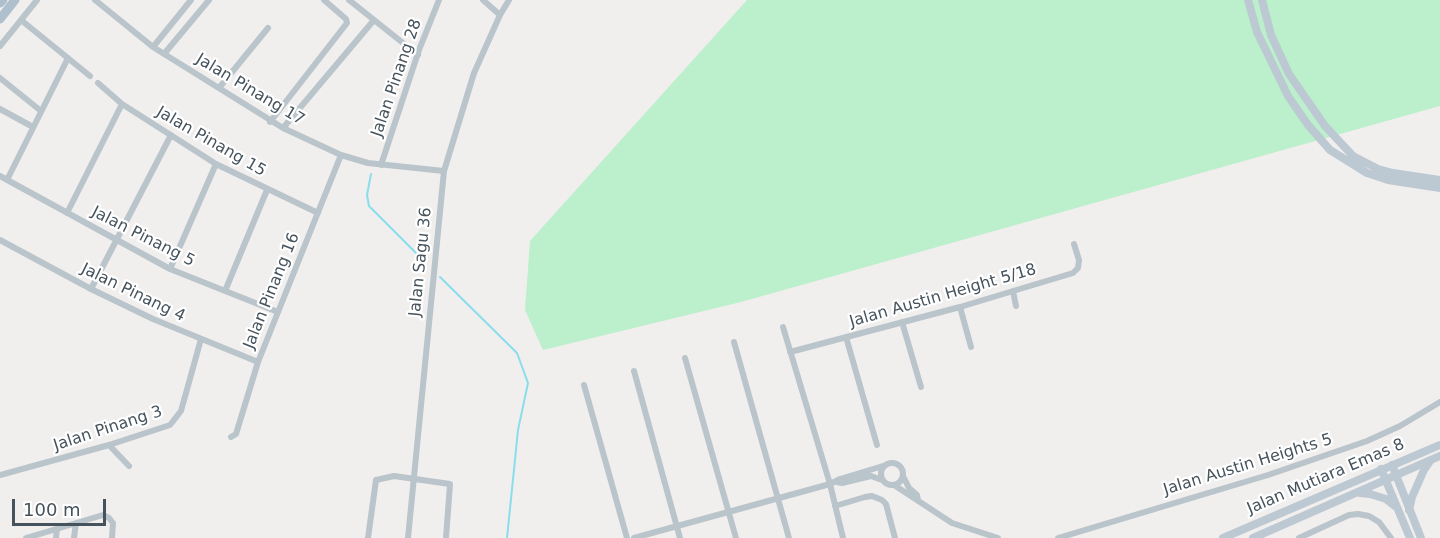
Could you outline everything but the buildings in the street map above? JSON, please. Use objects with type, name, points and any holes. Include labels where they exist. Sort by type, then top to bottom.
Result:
[{"type":"main road","points":[[2,13],[15,0]]},
{"type":"street","points":[[0,46],[37,0]]},
{"type":"street","name":"Jalan Pinang 17","points":[[95,0],[153,47],[270,122],[341,155],[368,164],[444,171]]},
{"type":"street","points":[[153,47],[191,0]]},
{"type":"street","points":[[164,54],[209,0]]},
{"type":"street","points":[[270,122],[347,23],[346,19],[324,0]]},
{"type":"street","points":[[349,0],[418,55]]},
{"type":"street","name":"Jalan Pinang 28","points":[[381,165],[439,0]]},
{"type":"street","points":[[483,0],[500,15]]},
{"type":"street","name":"Jalan Sagu 36","points":[[408,538],[444,171],[474,73],[509,0]]},
{"type":"street","points":[[1248,0],[1257,32],[1288,96],[1308,125],[1330,150],[1367,173],[1409,184],[1440,188]]},
{"type":"street","points":[[1262,0],[1271,35],[1289,74],[1325,126],[1353,156],[1378,169],[1440,180]]},
{"type":"street","points":[[21,20],[90,76]]},
{"type":"street","points":[[283,128],[374,20]]},
{"type":"street","points":[[219,88],[268,28]]},
{"type":"street","points":[[7,180],[68,58]]},
{"type":"street","points":[[0,78],[41,111]]},
{"type":"street","name":"Jalan Pinang 15","points":[[98,83],[123,104],[216,164],[318,213]]},
{"type":"street","points":[[67,213],[123,104]]},
{"type":"street","points":[[0,109],[33,127]]},
{"type":"street","points":[[91,289],[171,135]]},
{"type":"street","name":"Jalan Pinang 16","points":[[231,437],[236,434],[258,362],[341,155]]},
{"type":"street","points":[[170,269],[216,164]]},
{"type":"street","name":"Jalan Pinang 5","points":[[0,176],[170,269],[278,312]]},
{"type":"street","points":[[225,291],[267,190]]},
{"type":"street","name":"Jalan Pinang 4","points":[[0,240],[91,289],[258,362]]},
{"type":"street","name":"Jalan Austin Height 5/18","points":[[790,352],[960,307],[1073,273],[1078,268],[1079,260],[1074,244]]},
{"type":"street","points":[[1013,291],[1016,306]]},
{"type":"street","points":[[960,307],[971,347]]},
{"type":"street","points":[[902,322],[921,387]]},
{"type":"street","points":[[783,327],[833,483],[835,506],[843,538]]},
{"type":"street","points":[[846,337],[877,445]]},
{"type":"street","name":"Jalan Pinang 3","points":[[0,475],[164,428],[179,416],[201,339]]},
{"type":"street","points":[[734,342],[789,538]]},
{"type":"street","points":[[685,358],[736,538]]},
{"type":"street","points":[[634,371],[680,538]]},
{"type":"street","points":[[584,385],[627,538]]},
{"type":"street","name":"Jalan Austin Heights 5","points":[[1058,538],[1268,475],[1367,441],[1400,426],[1440,402]]},
{"type":"street","points":[[109,445],[129,466]]},
{"type":"street","name":"Jalan Mutiara Emas 8","points":[[1223,538],[1440,445]]},
{"type":"street","name":"Jalan Mutiara Emas 8","points":[[1253,538],[1440,456]]},
{"type":"street","points":[[1405,512],[1430,461]]},
{"type":"street","points":[[833,483],[889,463],[896,464],[902,469],[909,488],[918,500]]},
{"type":"street","points":[[1392,465],[1410,538]]},
{"type":"street","points":[[882,480],[880,473],[883,466]]},
{"type":"street","points":[[1381,469],[1385,482],[1421,538]]},
{"type":"street","points":[[368,538],[376,480],[394,476],[450,484],[446,538]]},
{"type":"street","points":[[633,538],[778,497],[871,476],[894,485],[952,523],[998,538]]},
{"type":"street","points":[[894,485],[900,482],[903,476]]},
{"type":"street","points":[[1360,493],[1386,499],[1405,512]]},
{"type":"street","points":[[835,506],[865,497],[878,497],[886,504],[895,538]]},
{"type":"street","points":[[1299,538],[1349,515],[1358,514],[1369,516],[1384,526],[1391,538]]},
{"type":"street","points":[[26,538],[103,515],[113,523],[112,538]]},
{"type":"street","points":[[74,538],[76,523]]},
{"type":"street","points":[[56,538],[57,529]]},
{"type":"green space","points":[[747,0],[1440,0],[1440,106],[741,302],[543,350],[525,310],[530,241]]},
{"type":"waterway","points":[[371,174],[367,195],[369,206],[424,261]]},
{"type":"waterway","points":[[440,277],[517,353],[528,383],[518,430],[507,538]]}]
